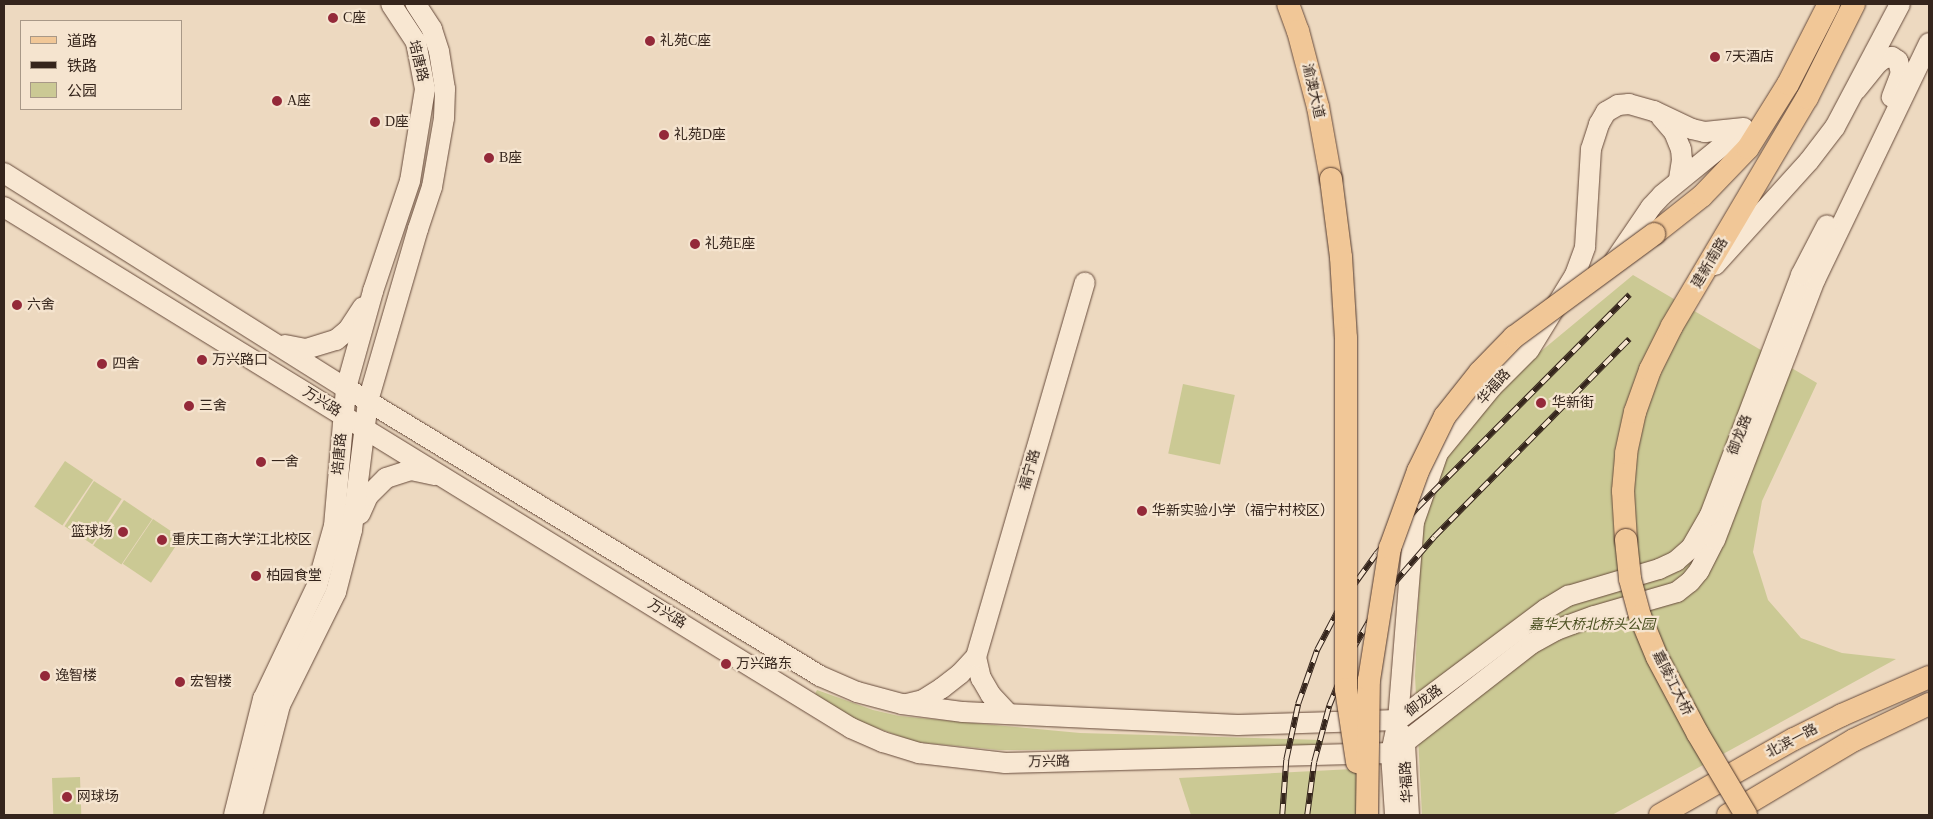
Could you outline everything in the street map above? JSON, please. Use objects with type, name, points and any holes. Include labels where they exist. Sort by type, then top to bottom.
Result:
[{"type":"main road","name":"培唐路","points":[[234,815],[263,699],[318,586],[334,526],[346,388],[373,290],[410,181],[425,89],[416,42],[391,4]]},
{"type":"main road","name":"培唐路","points":[[252,815],[280,705],[336,592],[352,530],[368,401],[432,187],[444,118],[445,89],[439,51],[432,29],[416,4]]},
{"type":"main road","name":"渝澳大道","points":[[1288,4],[1298,31],[1318,107],[1331,179],[1341,257],[1346,338],[1346,689],[1365,815]]},
{"type":"main road","points":[[1365,815],[1369,680],[1390,548],[1418,471],[1445,416],[1480,372],[1514,337],[1610,268],[1647,228],[1702,196],[1732,167],[1768,119],[1829,4]]},
{"type":"main road","name":"建新南路","points":[[1626,540],[1623,491],[1625,462],[1635,412],[1650,370],[1672,326],[1807,98],[1854,4]]},
{"type":"main road","points":[[1697,285],[1809,162],[1834,127],[1856,90],[1898,10],[1912,4]]},
{"type":"main road","name":"御龙路","points":[[1398,748],[1531,644],[1556,630],[1594,616],[1677,592],[1699,571],[1715,540],[1815,280],[1929,43]]},
{"type":"main road","name":"御龙路","points":[[1398,720],[1546,609],[1568,596],[1659,569],[1676,561],[1691,548],[1710,515],[1802,275],[1899,84],[1901,66],[1898,61],[1892,57],[1885,58],[1878,63],[1856,90]]},
{"type":"main road","points":[[1647,228],[1651,207],[1679,180],[1744,128],[1788,84]]},
{"type":"main road","name":"华福路","points":[[1395,815],[1398,720],[1414,522],[1438,453],[1492,387],[1530,350],[1575,274],[1585,247],[1591,148],[1598,124],[1606,112],[1618,105],[1629,104],[1654,111],[1692,129],[1705,132],[1744,128]]},
{"type":"main road","name":"华福路","points":[[1654,111],[1668,123],[1679,141],[1682,160],[1679,180]]},
{"type":"main road","name":"万兴路","points":[[4,173],[346,388],[820,676],[857,692],[902,704],[962,712],[1238,725],[1398,720]]},
{"type":"main road","name":"万兴路","points":[[4,207],[851,728],[883,742],[919,752],[1005,763],[1398,748]]},
{"type":"main road","name":"福宁路","points":[[976,657],[1084,283]]},
{"type":"main road","points":[[272,341],[293,348],[306,349],[336,340],[348,330],[373,290]]},
{"type":"main road","points":[[352,530],[368,496],[376,486],[398,472],[411,470],[425,472],[460,487]]},
{"type":"main road","name":"嘉陵江大桥","points":[[1626,540],[1630,579],[1640,616],[1657,657],[1698,734],[1746,815]]},
{"type":"main road","points":[[902,704],[923,700],[942,688],[960,674],[976,657]]},
{"type":"main road","points":[[976,657],[981,678],[991,695],[1010,714]]},
{"type":"main road","name":"北滨一路","points":[[1660,815],[1794,739],[1929,676]]},
{"type":"main road","points":[[1728,815],[1854,740],[1929,704]]},
{"type":"main road","name":"华福路","points":[[1398,748],[1409,815]]},
{"type":"green space","name":"嘉华大桥北桥头公园","points":[[1633,275],[1817,383],[1762,501],[1753,552],[1768,600],[1801,638],[1842,653],[1896,659],[1612,815],[1422,815],[1415,676],[1422,526],[1443,459],[1489,403],[1540,352]]},
{"type":"green space","points":[[1183,384],[1235,395],[1220,464],[1168,453]]},
{"type":"green space","name":"篮球场","points":[[65,461],[93,480],[62,526],[34,507]]},
{"type":"green space","name":"篮球场","points":[[94,481],[122,499],[92,544],[65,526]]},
{"type":"green space","name":"篮球场","points":[[124,500],[152,519],[121,565],[93,546]]},
{"type":"green space","name":"篮球场","points":[[153,519],[181,538],[151,583],[123,564]]},
{"type":"green space","points":[[817,690],[873,710],[899,716],[1080,733],[1323,740],[1323,748],[999,750],[916,742],[860,722],[815,694]]},
{"type":"green space","points":[[1353,769],[1365,777],[1371,815],[1191,815],[1179,778]]},
{"type":"green space","name":"网球场","points":[[80,777],[81,815],[53,815],[52,778]]},
{"type":"railway","points":[[1282,815],[1286,760],[1298,704],[1317,650],[1345,597],[1376,554],[1417,508],[1629,295]]},
{"type":"railway","points":[[1307,815],[1314,762],[1329,706],[1351,652],[1388,590],[1434,537],[1629,339]]},
{"type":"place","name":"C座","points":[[333,18]]},
{"type":"place","name":"礼苑C座","points":[[650,41]]},
{"type":"place","name":"7天酒店","points":[[1715,57]]},
{"type":"place","name":"A座","points":[[277,101]]},
{"type":"place","name":"D座","points":[[375,122]]},
{"type":"place","name":"礼苑D座","points":[[664,135]]},
{"type":"place","name":"B座","points":[[489,158]]},
{"type":"place","name":"礼苑E座","points":[[695,244]]},
{"type":"place","name":"六舍","points":[[17,305]]},
{"type":"place","name":"万兴路口","points":[[202,360]]},
{"type":"place","name":"四舍","points":[[102,364]]},
{"type":"place","name":"华新街","points":[[1541,403]]},
{"type":"place","name":"三舍","points":[[189,406]]},
{"type":"place","name":"一舍","points":[[261,462]]},
{"type":"place","name":"华新实验小学（福宁村校区）","points":[[1142,511]]},
{"type":"place","name":"篮球场","points":[[123,532]]},
{"type":"place","name":"重庆工商大学江北校区","points":[[162,540]]},
{"type":"place","name":"柏园食堂","points":[[256,576]]},
{"type":"place","name":"万兴路东","points":[[726,664]]},
{"type":"place","name":"逸智楼","points":[[45,676]]},
{"type":"place","name":"宏智楼","points":[[180,682]]},
{"type":"place","name":"网球场","points":[[67,797]]}]
